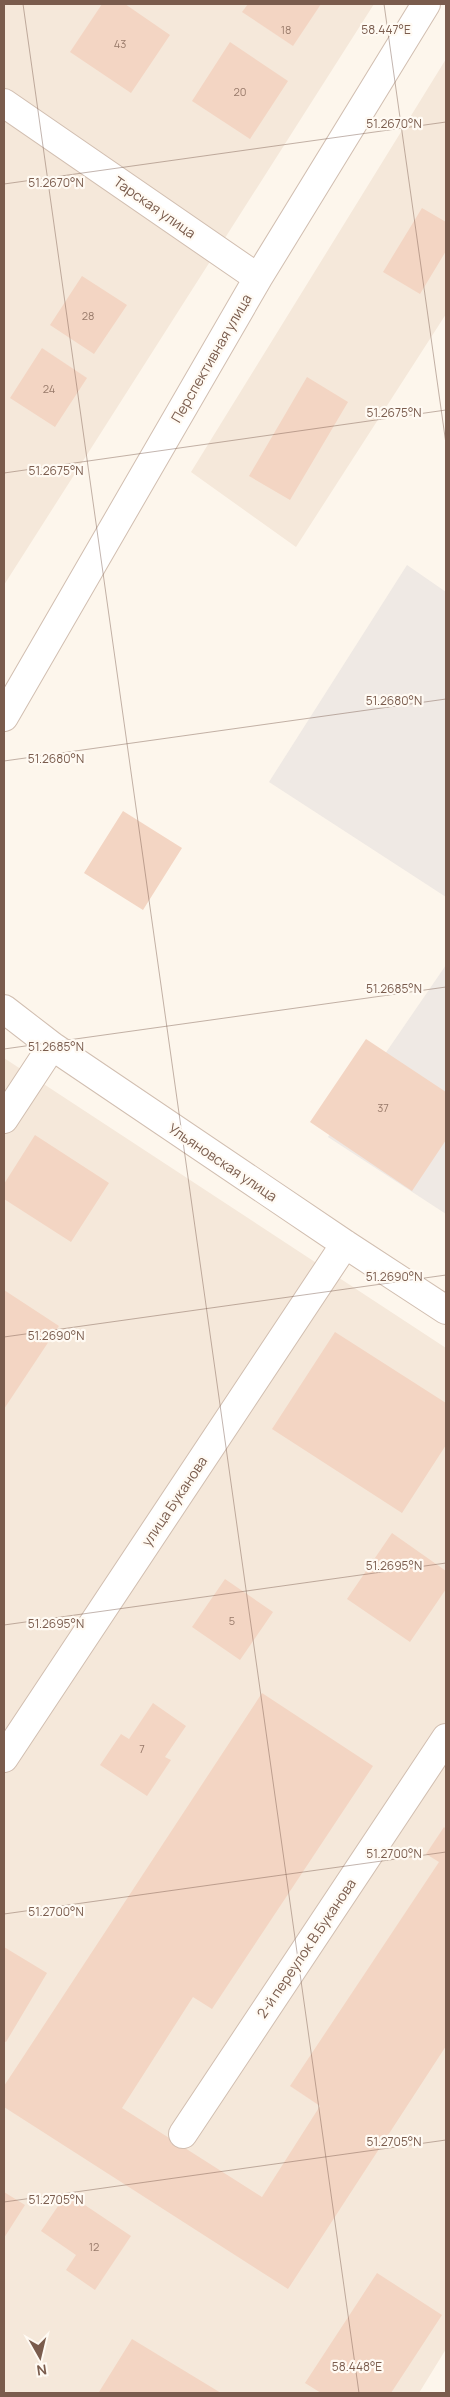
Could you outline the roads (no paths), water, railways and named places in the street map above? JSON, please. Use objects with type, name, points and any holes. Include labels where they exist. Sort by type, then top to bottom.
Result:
[{"type":"street","name":"Перспективная улица","points":[[4,717],[258,278],[426,4]]},
{"type":"street","name":"Тарская улица","points":[[4,103],[258,278]]},
{"type":"street","name":"Ульяновская улица","points":[[4,1010],[52,1046],[446,1310]]},
{"type":"street","points":[[4,1119],[52,1046]]},
{"type":"street","name":"улица Буканова","points":[[4,1758],[345,1244]]},
{"type":"street","name":"2-й переулок В.Буканова","points":[[183,2134],[446,1738]]}]
